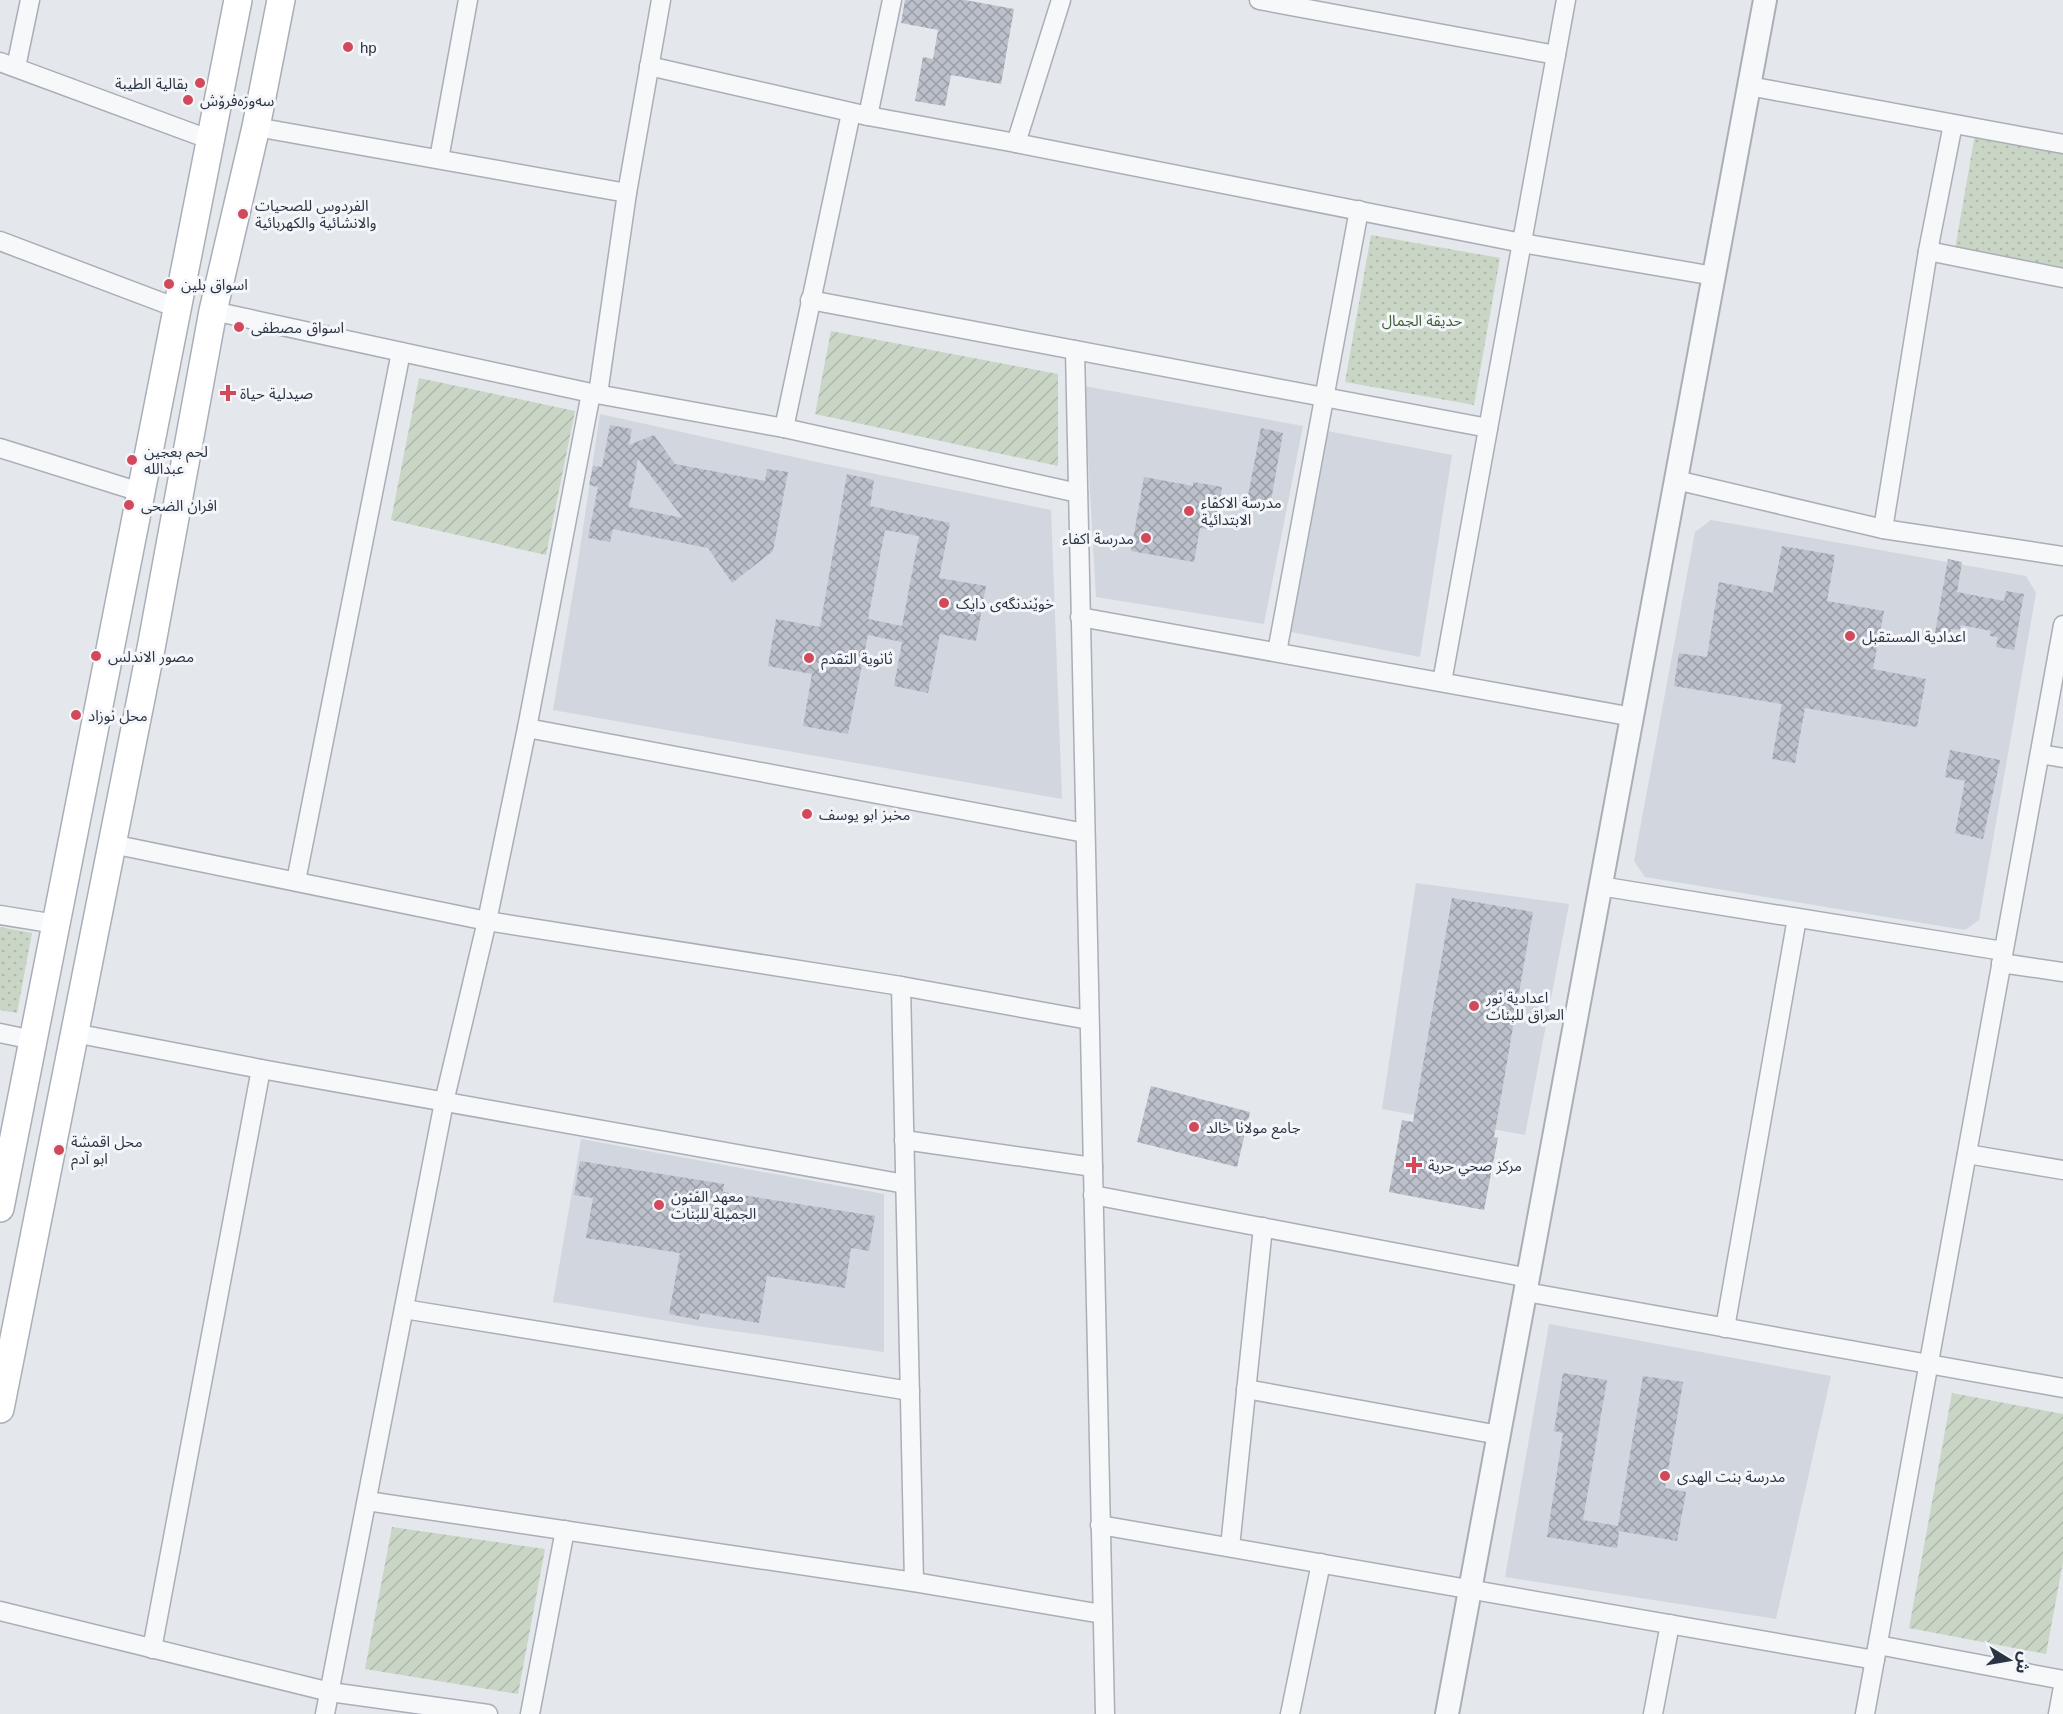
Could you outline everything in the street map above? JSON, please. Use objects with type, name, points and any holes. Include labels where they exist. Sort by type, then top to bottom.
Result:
[{"type":"main road","points":[[0,1208],[238,0]]},
{"type":"main road","points":[[0,1409],[152,643],[213,311],[256,126],[281,0]]},
{"type":"main road","points":[[113,636],[152,643]]},
{"type":"street","points":[[30,0],[8,64],[210,140]]},
{"type":"street","points":[[439,159],[468,0]]},
{"type":"street","points":[[325,1714],[444,1101],[487,921],[594,393],[662,0]]},
{"type":"street","points":[[784,428],[810,300],[892,0]]},
{"type":"street","points":[[1016,143],[1061,0]]},
{"type":"street","points":[[1259,0],[1556,55]]},
{"type":"street","points":[[1442,682],[1566,0]]},
{"type":"street","points":[[1447,1714],[1765,0]]},
{"type":"street","points":[[649,66],[860,115],[1016,143],[1522,243],[1714,276]]},
{"type":"street","points":[[1749,87],[2063,144]]},
{"type":"street","points":[[1883,529],[1928,251],[1953,124]]},
{"type":"street","points":[[256,126],[627,193]]},
{"type":"street","points":[[1276,652],[1359,210]]},
{"type":"street","points":[[0,241],[177,308]]},
{"type":"street","points":[[1928,251],[2063,278]]},
{"type":"street","points":[[810,300],[1488,428]]},
{"type":"street","points":[[213,311],[594,393],[784,428],[1078,493]]},
{"type":"street","points":[[1074,350],[1105,1714]]},
{"type":"street","points":[[296,881],[401,352]]},
{"type":"street","points":[[0,448],[140,492]]},
{"type":"street","points":[[1676,480],[1883,529],[2063,556]]},
{"type":"street","points":[[1080,617],[1633,717]]},
{"type":"street","points":[[1865,1714],[2063,625]]},
{"type":"street","points":[[527,728],[1085,833]]},
{"type":"street","points":[[2040,754],[2063,758]]},
{"type":"street","points":[[112,844],[487,921],[901,986],[1089,1020]]},
{"type":"street","points":[[1600,886],[1797,918],[2002,957],[2063,972]]},
{"type":"street","points":[[0,915],[56,924]]},
{"type":"street","points":[[1725,1328],[1797,918]]},
{"type":"street","points":[[901,986],[914,1582]]},
{"type":"street","points":[[0,1033],[33,1040]]},
{"type":"street","points":[[74,1033],[261,1069],[905,1184]]},
{"type":"street","points":[[152,1649],[261,1069]]},
{"type":"street","points":[[904,1140],[1093,1167]]},
{"type":"street","points":[[1967,1154],[2063,1170]]},
{"type":"street","points":[[1093,1195],[1263,1227],[1725,1328],[2063,1388]]},
{"type":"street","points":[[1230,1547],[1263,1227]]},
{"type":"street","points":[[404,1309],[910,1392]]},
{"type":"street","points":[[1246,1389],[1499,1435]]},
{"type":"street","points":[[367,1501],[914,1582],[1102,1614]]},
{"type":"street","points":[[1100,1525],[1670,1624],[2063,1680]]},
{"type":"street","points":[[530,1714],[565,1530]]},
{"type":"street","points":[[1290,1714],[1321,1563]]},
{"type":"street","points":[[0,1611],[330,1692],[488,1714]]},
{"type":"street","points":[[1653,1714],[1670,1624]]},
{"type":"street","points":[[2058,1714],[2063,1687]]},
{"type":"shaded area","name":"مدرسة الاكفاء الابتدائية","points":[[1084,386],[1303,426],[1264,624],[1096,597]]},
{"type":"shaded area","name":"ثانوية التقدم","points":[[600,414],[812,461],[1051,510],[1062,799],[553,710]]},
{"type":"shaded area","points":[[1322,430],[1452,455],[1420,657],[1286,631]]},
{"type":"shaded area","points":[[1711,520],[2026,576],[2036,593],[1979,920],[1965,930],[1645,877],[1634,861],[1695,532]]},
{"type":"shaded area","name":"اعدادية نور العراق للبنات","points":[[1416,883],[1569,904],[1525,1135],[1382,1109]]},
{"type":"shaded area","points":[[581,1139],[884,1194],[884,1352],[704,1327],[553,1302]]},
{"type":"shaded area","name":"مدرسة بنت الهدی","points":[[1549,1324],[1831,1376],[1776,1619],[1505,1577]]},
{"type":"green space","points":[[1975,134],[2063,151],[2063,269],[1955,249]]},
{"type":"green space","name":"حديقة الجمال","points":[[1371,235],[1500,258],[1474,405],[1345,382]]},
{"type":"green space","points":[[831,331],[1058,374],[1058,466],[815,414]]},
{"type":"green space","points":[[419,378],[575,411],[546,555],[391,520]]},
{"type":"green space","points":[[0,927],[32,933],[17,1013],[0,1010]]},
{"type":"green space","points":[[1952,1393],[2063,1414],[2063,1562],[2046,1654],[1909,1628]]},
{"type":"green space","points":[[392,1527],[545,1549],[518,1694],[365,1669]]},
{"type":"building","points":[[905,0],[965,0],[1014,9],[1001,84],[951,75],[945,106],[915,101],[923,57],[933,59],[938,30],[901,23]]},
{"type":"building","points":[[610,425],[632,429],[629,445],[654,435],[675,464],[765,481],[767,469],[788,472],[773,551],[732,583],[708,548],[613,529],[610,542],[588,538],[598,487],[589,485],[593,466],[602,467]],"holes":[[[638,459],[683,518],[629,507]]]},
{"type":"building","points":[[1261,428],[1283,433],[1270,506],[1247,501]]},
{"type":"building","name":"خوێندنگەی دایک","points":[[847,474],[874,480],[870,506],[950,523],[939,578],[986,586],[976,641],[940,634],[928,693],[894,686],[902,642],[868,635],[848,734],[803,726],[812,674],[768,666],[776,619],[820,627]],"holes":[[[885,530],[919,536],[902,626],[868,619]]]},
{"type":"building","name":"مدرسة اكفاء","points":[[1144,477],[1193,486],[1193,482],[1222,487],[1215,530],[1200,528],[1194,562],[1131,551]]},
{"type":"building","name":"اعدادية المستقبل","points":[[1782,546],[1835,555],[1827,601],[1884,611],[1873,669],[1926,679],[1917,727],[1805,708],[1795,763],[1772,759],[1782,704],[1674,686],[1679,653],[1707,657],[1719,582],[1773,593]]},
{"type":"building","points":[[1948,559],[1962,562],[1957,592],[2004,601],[2006,591],[2024,594],[2014,650],[1996,647],[1998,637],[1990,636],[1991,631],[1961,625],[1960,630],[1951,629],[1949,641],[1934,638]]},
{"type":"building","points":[[1950,750],[2000,760],[1983,839],[1955,833],[1965,781],[1945,777]]},
{"type":"building","points":[[1452,898],[1533,912],[1494,1137],[1498,1138],[1484,1210],[1389,1192],[1402,1120],[1413,1122]]},
{"type":"building","name":"جامع مولانا خالد","points":[[1151,1086],[1250,1112],[1237,1167],[1137,1142]]},
{"type":"building","points":[[580,1161],[724,1184],[723,1192],[875,1216],[869,1251],[851,1248],[845,1288],[767,1276],[759,1323],[700,1313],[699,1320],[669,1314],[680,1253],[586,1238],[593,1198],[574,1195]]},
{"type":"building","points":[[1563,1373],[1607,1380],[1583,1520],[1618,1526],[1643,1376],[1683,1382],[1665,1488],[1686,1492],[1677,1541],[1619,1531],[1617,1548],[1547,1537],[1563,1433],[1554,1431]]},
{"type":"place","name":"hp","points":[[348,47]]},
{"type":"place","name":"بقالية الطيبة","points":[[200,83]]},
{"type":"place","name":"سەوزەفرۆش","points":[[188,100]]},
{"type":"place","name":"الفردوس للصحيات والانشائية والكهربائية","points":[[243,214]]},
{"type":"place","name":"اسواق بلين","points":[[169,284]]},
{"type":"place","name":"اسواق مصطفى","points":[[239,327]]},
{"type":"place","name":"صيدلية حياة","points":[[228,393]]},
{"type":"place","name":"لحم بعجين عبدالله","points":[[132,460]]},
{"type":"place","name":"افران الضحى","points":[[129,505]]},
{"type":"place","name":"مدرسة الاكفاء الابتدائية","points":[[1189,511]]},
{"type":"place","name":"مدرسة اكفاء","points":[[1146,538]]},
{"type":"place","name":"خوێندنگەی دایک","points":[[944,603]]},
{"type":"place","name":"اعدادية المستقبل","points":[[1850,636]]},
{"type":"place","name":"مصور الاندلس","points":[[96,656]]},
{"type":"place","name":"ثانوية التقدم","points":[[809,658]]},
{"type":"place","name":"محل نوزاد","points":[[76,715]]},
{"type":"place","name":"مخبز ابو يوسف","points":[[807,814]]},
{"type":"place","name":"اعدادية نور العراق للبنات","points":[[1474,1006]]},
{"type":"place","name":"جامع مولانا خالد","points":[[1194,1127]]},
{"type":"place","name":"محل اقمشة ابو آدم","points":[[59,1150]]},
{"type":"place","name":"مركز صحي حرية","points":[[1414,1165]]},
{"type":"place","name":"معهد الفنون الجميلة للبنات","points":[[659,1205]]},
{"type":"place","name":"مدرسة بنت الهدی","points":[[1665,1476]]}]
